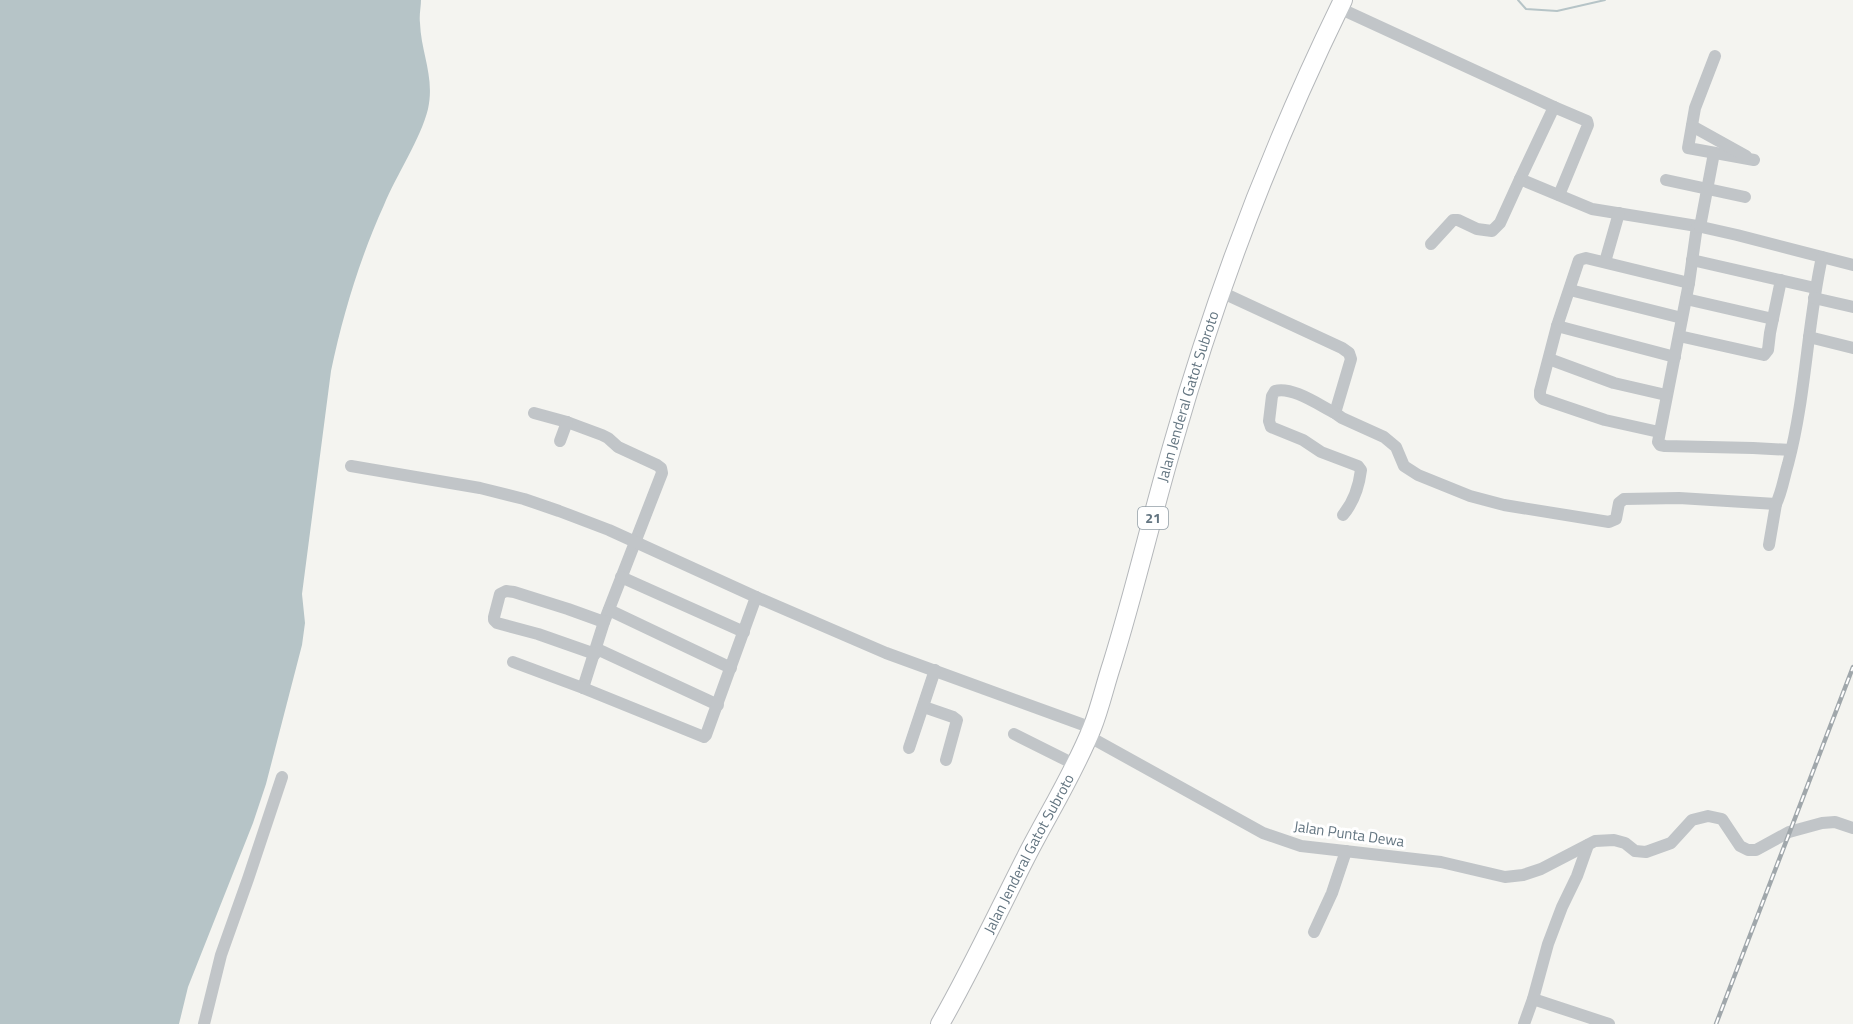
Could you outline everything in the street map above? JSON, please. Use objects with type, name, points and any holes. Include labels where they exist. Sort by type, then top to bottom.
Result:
[{"type":"highway","name":"Jalan Jenderal Gatot Subroto","points":[[940,1024],[962,986],[1046,819],[1076,765],[1090,732],[1126,619],[1174,438],[1221,292],[1276,147],[1306,76],[1341,4]]},
{"type":"street","points":[[1341,4],[1587,121],[1559,195]]},
{"type":"street","points":[[1692,126],[1754,160],[1688,148],[1695,108],[1715,56]]},
{"type":"street","points":[[1431,244],[1453,220],[1477,229],[1492,231],[1500,223],[1554,107]]},
{"type":"street","points":[[1714,153],[1658,442],[1665,446],[1791,450]]},
{"type":"street","points":[[1520,179],[1592,209],[1737,234],[1853,265]]},
{"type":"street","points":[[1666,180],[1745,197]]},
{"type":"street","points":[[1605,262],[1619,213]]},
{"type":"street","points":[[1769,545],[1776,504],[1791,450],[1803,391],[1814,293],[1822,257]]},
{"type":"street","points":[[1659,432],[1605,420],[1543,399],[1540,391],[1557,326],[1579,260],[1586,258],[1689,283]]},
{"type":"street","points":[[1692,260],[1781,280],[1853,306]]},
{"type":"street","points":[[1679,336],[1764,355],[1768,350],[1781,280]]},
{"type":"street","points":[[1570,290],[1682,318]]},
{"type":"street","points":[[1221,292],[1349,353],[1351,358],[1335,413]]},
{"type":"street","points":[[1686,299],[1773,319]]},
{"type":"street","points":[[1557,326],[1675,357]]},
{"type":"street","points":[[1809,338],[1853,348]]},
{"type":"street","points":[[1549,359],[1614,383],[1666,395]]},
{"type":"street","points":[[1342,515],[1350,506],[1361,470],[1358,466],[1321,452],[1303,440],[1271,427],[1269,422],[1272,396],[1275,391],[1282,389],[1293,392],[1384,437],[1396,447],[1404,466],[1419,475],[1470,495],[1504,505],[1609,522],[1616,519],[1619,503],[1624,499],[1679,498],[1776,504]]},
{"type":"street","points":[[534,413],[567,422],[608,438],[618,447],[662,468],[604,622],[584,687]]},
{"type":"street","points":[[560,441],[567,422]]},
{"type":"street","name":"Jalan Punta Dewa","points":[[351,466],[502,493],[609,530],[886,653],[935,670],[1090,732],[1263,833],[1301,846],[1442,862],[1505,877],[1523,875],[1541,869],[1588,844]]},
{"type":"street","points":[[621,577],[744,632]]},
{"type":"street","points":[[604,622],[506,591],[500,594],[494,617],[497,623],[596,651],[718,705]]},
{"type":"street","points":[[513,662],[584,687],[700,737],[706,735],[718,705],[756,597]]},
{"type":"street","points":[[609,610],[731,668]]},
{"type":"street","points":[[909,748],[935,670]]},
{"type":"street","points":[[924,707],[957,720],[946,760]]},
{"type":"street","points":[[1014,734],[1076,765]]},
{"type":"street","points":[[204,1024],[221,955],[282,777]]},
{"type":"street","points":[[1524,1024],[1548,944],[1588,844],[1595,841],[1614,840],[1625,843],[1635,851],[1646,852],[1671,843],[1692,820],[1707,816],[1722,819],[1740,846],[1748,850],[1756,850],[1789,832],[1822,823],[1835,822],[1853,828]]},
{"type":"street","points":[[1314,932],[1332,893],[1346,851]]},
{"type":"street","points":[[1533,999],[1609,1024]]},
{"type":"shaded area","points":[[0,0],[421,0],[421,34],[430,86],[428,109],[420,132],[367,245],[347,307],[331,371],[302,594],[305,623],[302,645],[266,784],[253,823],[188,987],[179,1024],[0,1024]]},
{"type":"waterway","points":[[1518,0],[1526,9],[1557,11],[1605,0]]},
{"type":"railway","points":[[1716,1024],[1853,667]]}]
